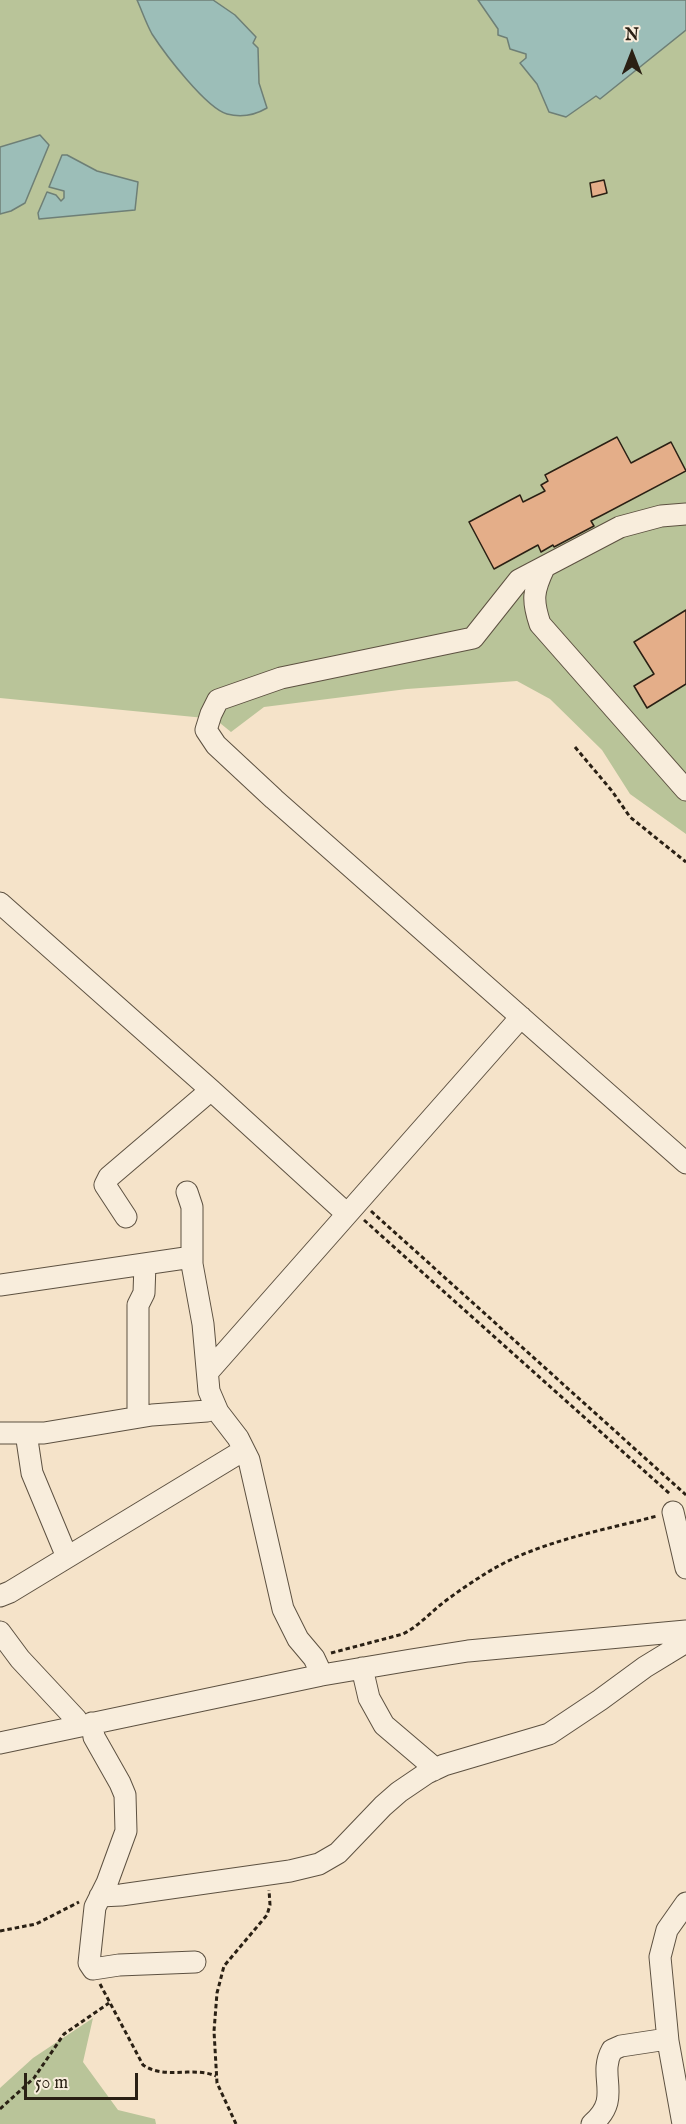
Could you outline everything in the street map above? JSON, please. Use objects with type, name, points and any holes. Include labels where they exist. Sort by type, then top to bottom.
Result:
[{"type":"street","points":[[684,1156],[521,1017],[274,799],[216,745],[206,730],[218,700],[281,678],[473,638],[519,580],[620,527],[661,516],[686,514]]},
{"type":"street","points":[[544,568],[533,603],[540,624],[686,790]]},
{"type":"street","points":[[0,903],[211,1090],[352,1208]]},
{"type":"street","points":[[208,1372],[521,1017]]},
{"type":"street","points":[[126,1217],[105,1185],[109,1178],[211,1090]]},
{"type":"street","points":[[187,1192],[192,1208],[192,1257],[203,1324],[209,1391],[215,1407],[249,1460],[283,1609],[298,1639],[318,1666]]},
{"type":"street","points":[[0,1285],[192,1257]]},
{"type":"street","points":[[138,1418],[138,1305],[144,1293],[145,1264]]},
{"type":"street","points":[[0,1433],[44,1433],[138,1418],[207,1411],[215,1407]]},
{"type":"street","points":[[26,1433],[32,1473],[67,1557]]},
{"type":"street","points":[[0,1596],[244,1450]]},
{"type":"street","points":[[674,1512],[686,1568]]},
{"type":"street","points":[[0,1743],[85,1725],[318,1666],[362,1668],[468,1651],[686,1631]]},
{"type":"street","points":[[0,1632],[20,1659],[76,1719],[85,1725],[94,1737],[125,1795],[126,1831],[95,1907],[89,1963],[93,1969],[119,1965],[195,1962]]},
{"type":"street","points":[[100,1896],[121,1895],[311,1866],[338,1853],[391,1799],[434,1770],[549,1734],[645,1667],[686,1642]]},
{"type":"street","points":[[362,1668],[369,1698],[384,1725],[434,1770]]},
{"type":"street","points":[[683,2124],[667,2038],[660,1957],[667,1930],[686,1903]]},
{"type":"street","points":[[592,2124],[602,2116],[608,2102],[608,2062],[612,2050],[621,2046],[667,2038]]},
{"type":"path","points":[[575,747],[612,791],[630,817],[686,862]]},
{"type":"path","points":[[318,1666],[414,1628],[441,1604],[490,1571],[515,1558],[577,1537],[680,1510],[678,1501],[352,1208]]},
{"type":"path","points":[[236,2124],[218,2088],[214,2014],[221,1976],[228,1960],[267,1916],[270,1905],[268,1874]]},
{"type":"path","points":[[0,1931],[36,1924],[83,1900],[100,1896]]},
{"type":"path","points":[[93,1969],[143,2065],[152,2071],[200,2072],[216,2076]]},
{"type":"path","points":[[0,2109],[34,2078],[64,2034],[109,2003]]},
{"type":"green space","points":[[0,0],[686,0],[686,834],[630,794],[602,750],[550,699],[517,681],[407,689],[264,707],[231,732],[215,719],[0,698]]},
{"type":"green space","points":[[93,2018],[83,2062],[118,2110],[155,2119],[156,2124],[0,2124],[0,2088],[33,2058]]},
{"type":"water","points":[[137,0],[213,0],[235,15],[256,37],[253,43],[258,48],[259,83],[267,108],[238,116],[218,110],[208,102],[186,79],[158,43]]},
{"type":"water","points":[[478,0],[686,0],[686,30],[600,99],[596,96],[566,117],[549,112],[537,84],[520,63],[526,58],[526,54],[510,49],[507,38],[498,35],[498,29]]},
{"type":"water","points":[[40,135],[49,145],[25,203],[0,214],[0,147]]},
{"type":"water","points":[[62,155],[67,155],[97,171],[138,182],[135,210],[39,219],[38,213],[47,192],[56,195],[61,201],[64,198],[64,191],[49,187]]},
{"type":"building","points":[[604,180],[607,193],[592,197],[590,183]]},
{"type":"building","points":[[617,437],[631,463],[671,442],[686,471],[591,521],[594,526],[554,547],[553,545],[541,552],[538,545],[494,569],[469,522],[520,495],[523,502],[545,491],[541,485],[548,481],[545,475]]},
{"type":"building","points":[[686,610],[686,684],[647,708],[634,686],[654,674],[634,642]]}]
